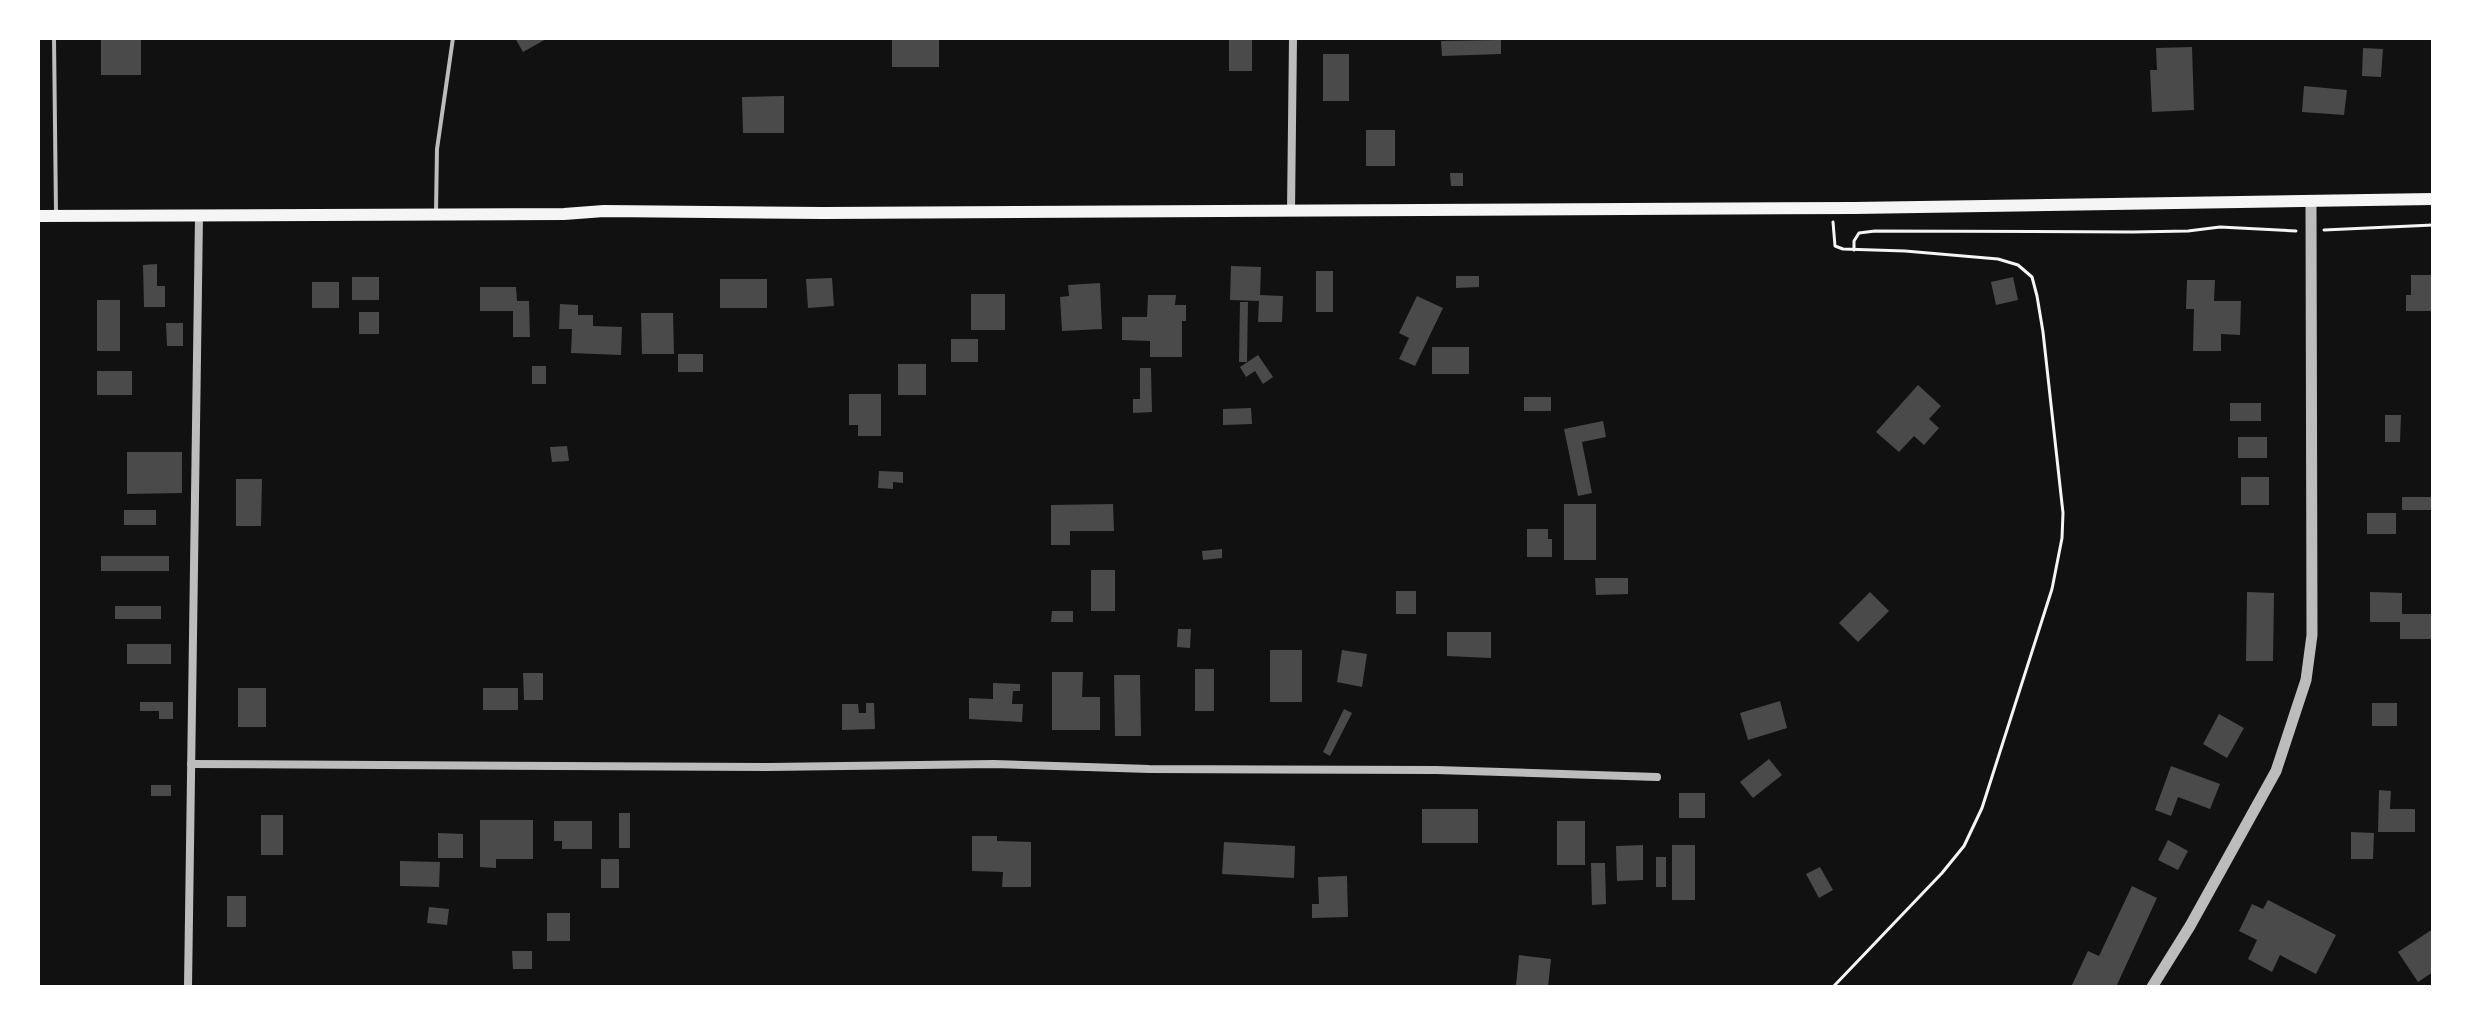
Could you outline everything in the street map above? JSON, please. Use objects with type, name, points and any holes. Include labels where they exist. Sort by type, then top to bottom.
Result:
[{"type":"main road","points":[[38,216],[564,214],[604,211],[855,213],[1832,208],[2433,199]]},
{"type":"street","points":[[1291,211],[1293,38]]},
{"type":"street","points":[[2152,987],[2190,926],[2276,771],[2306,680],[2312,635],[2311,201]]},
{"type":"street","points":[[188,987],[199,216]]},
{"type":"street","points":[[191,764],[769,767],[994,764],[1149,769],[1436,770],[1657,777]]},
{"type":"lane","points":[[54,38],[56,216]]},
{"type":"lane","points":[[436,215],[437,149],[453,38]]},
{"type":"path","points":[[1832,208],[1835,246],[1843,249],[1998,259],[2018,265],[2032,277],[2043,332],[2063,513],[2052,589],[1982,808],[1964,846],[1833,987]]},
{"type":"path","points":[[1854,250],[1854,241],[1859,233],[1875,231],[2133,232],[2220,227],[2311,231],[2433,225]]},
{"type":"building","points":[[101,38],[141,38],[141,75],[101,75]]},
{"type":"building","points":[[515,38],[548,38],[523,52]]},
{"type":"building","points":[[892,38],[939,38],[939,67],[892,67]]},
{"type":"building","points":[[1229,39],[1252,39],[1252,71],[1229,71]]},
{"type":"building","points":[[1501,40],[1501,54],[1442,56],[1441,41]]},
{"type":"building","points":[[2192,47],[2194,110],[2152,112],[2150,70],[2157,70],[2156,48]]},
{"type":"building","points":[[2363,48],[2383,49],[2381,77],[2362,76]]},
{"type":"building","points":[[1323,54],[1349,54],[1349,101],[1323,101]]},
{"type":"building","points":[[2304,86],[2347,90],[2344,115],[2302,112]]},
{"type":"building","points":[[784,96],[784,133],[743,133],[742,97]]},
{"type":"building","points":[[1366,130],[1395,130],[1395,166],[1366,166]]},
{"type":"building","points":[[1450,173],[1463,173],[1463,186],[1451,186]]},
{"type":"building","points":[[157,264],[157,286],[165,286],[165,307],[144,307],[143,265]]},
{"type":"building","points":[[1231,266],[1261,267],[1260,295],[1283,296],[1282,322],[1258,322],[1259,301],[1230,300]]},
{"type":"building","points":[[1316,271],[1333,271],[1333,312],[1316,312]]},
{"type":"building","points":[[2411,275],[2433,275],[2433,311],[2406,311],[2406,295],[2411,295]]},
{"type":"building","points":[[1456,276],[1479,276],[1479,287],[1456,288]]},
{"type":"building","points":[[352,277],[379,277],[379,300],[352,300]]},
{"type":"building","points":[[2013,277],[2018,300],[1996,305],[1991,282]]},
{"type":"building","points":[[832,278],[834,306],[808,308],[806,279]]},
{"type":"building","points":[[720,279],[767,279],[767,308],[720,308]]},
{"type":"building","points":[[2187,280],[2215,280],[2214,301],[2241,301],[2240,335],[2221,334],[2221,351],[2193,351],[2194,309],[2186,309]]},
{"type":"building","points":[[312,282],[339,282],[339,308],[312,308]]},
{"type":"building","points":[[1100,283],[1102,329],[1062,331],[1060,297],[1069,296],[1068,285]]},
{"type":"building","points":[[480,287],[516,287],[517,301],[529,301],[530,337],[513,337],[513,311],[480,311]]},
{"type":"building","points":[[971,294],[1005,294],[1005,330],[971,330]]},
{"type":"building","points":[[1148,295],[1176,295],[1175,305],[1186,305],[1186,321],[1182,321],[1182,357],[1150,357],[1150,341],[1122,340],[1122,317],[1147,317]]},
{"type":"building","points":[[1417,296],[1443,308],[1415,366],[1399,359],[1409,338],[1399,333]]},
{"type":"building","points":[[97,300],[120,300],[120,351],[97,351]]},
{"type":"building","points":[[1240,302],[1248,302],[1247,362],[1239,362]]},
{"type":"building","points":[[560,304],[578,305],[578,315],[593,315],[593,326],[622,327],[621,355],[571,353],[572,329],[559,329]]},
{"type":"building","points":[[359,312],[379,312],[379,334],[359,334]]},
{"type":"building","points":[[641,313],[673,313],[674,354],[642,354]]},
{"type":"building","points":[[166,323],[183,323],[183,346],[167,346]]},
{"type":"building","points":[[951,339],[978,339],[978,362],[951,362]]},
{"type":"building","points":[[1432,347],[1469,347],[1469,374],[1432,374]]},
{"type":"building","points":[[678,354],[703,354],[703,372],[678,372]]},
{"type":"building","points":[[1258,355],[1273,377],[1263,384],[1255,371],[1246,377],[1240,367]]},
{"type":"building","points":[[898,364],[926,364],[926,395],[898,395]]},
{"type":"building","points":[[532,366],[546,366],[546,384],[532,384]]},
{"type":"building","points":[[1140,368],[1151,368],[1152,412],[1133,413],[1133,399],[1140,399]]},
{"type":"building","points":[[97,371],[132,371],[132,395],[97,395]]},
{"type":"building","points":[[1918,385],[1941,406],[1929,419],[1939,428],[1924,445],[1914,436],[1899,452],[1876,432]]},
{"type":"building","points":[[849,394],[881,394],[881,436],[858,436],[858,425],[849,425]]},
{"type":"building","points":[[1524,397],[1551,397],[1551,411],[1524,411]]},
{"type":"building","points":[[2230,403],[2261,403],[2261,421],[2230,421]]},
{"type":"building","points":[[1251,408],[1252,424],[1223,425],[1223,409]]},
{"type":"building","points":[[2385,415],[2401,415],[2400,442],[2385,442]]},
{"type":"building","points":[[1603,421],[1606,437],[1582,442],[1592,493],[1578,496],[1564,429]]},
{"type":"building","points":[[2238,437],[2267,437],[2267,458],[2238,458]]},
{"type":"building","points":[[567,446],[569,461],[552,462],[550,447]]},
{"type":"building","points":[[127,452],[182,452],[182,493],[127,494]]},
{"type":"building","points":[[879,471],[903,472],[903,483],[893,482],[893,489],[878,488]]},
{"type":"building","points":[[2241,477],[2269,477],[2269,505],[2241,505]]},
{"type":"building","points":[[236,479],[262,479],[261,526],[236,526]]},
{"type":"building","points":[[2402,497],[2433,497],[2433,510],[2402,510]]},
{"type":"building","points":[[1113,504],[1114,531],[1070,531],[1070,545],[1051,545],[1051,505]]},
{"type":"building","points":[[1564,504],[1596,504],[1596,560],[1564,560]]},
{"type":"building","points":[[124,510],[156,510],[156,525],[124,525]]},
{"type":"building","points":[[2367,513],[2396,513],[2396,534],[2367,534]]},
{"type":"building","points":[[1527,529],[1548,529],[1548,539],[1552,539],[1552,557],[1527,557]]},
{"type":"building","points":[[1222,549],[1222,558],[1203,560],[1202,551]]},
{"type":"building","points":[[101,556],[169,556],[169,571],[101,571]]},
{"type":"building","points":[[1091,570],[1115,570],[1115,611],[1091,611]]},
{"type":"building","points":[[1595,578],[1628,578],[1628,594],[1596,595]]},
{"type":"building","points":[[1396,591],[1416,591],[1416,614],[1396,614]]},
{"type":"building","points":[[1870,592],[1889,611],[1858,642],[1839,623]]},
{"type":"building","points":[[2247,592],[2274,593],[2273,661],[2246,661]]},
{"type":"building","points":[[2370,592],[2402,593],[2402,614],[2433,614],[2433,639],[2400,639],[2400,622],[2370,622]]},
{"type":"building","points":[[115,606],[161,606],[161,619],[115,619]]},
{"type":"building","points":[[1052,611],[1073,611],[1073,622],[1051,622]]},
{"type":"building","points":[[1178,629],[1191,629],[1190,648],[1177,647]]},
{"type":"building","points":[[1447,632],[1491,632],[1491,658],[1447,656]]},
{"type":"building","points":[[127,644],[171,644],[171,664],[127,664]]},
{"type":"building","points":[[1270,650],[1302,650],[1302,702],[1270,702]]},
{"type":"building","points":[[1342,650],[1367,654],[1362,687],[1337,682]]},
{"type":"building","points":[[1195,669],[1214,669],[1214,711],[1195,711]]},
{"type":"building","points":[[1052,672],[1083,672],[1082,697],[1100,697],[1100,730],[1052,730]]},
{"type":"building","points":[[523,673],[543,673],[543,700],[524,700]]},
{"type":"building","points":[[1114,675],[1140,675],[1141,736],[1115,736]]},
{"type":"building","points":[[993,683],[1020,684],[1020,691],[1013,691],[1012,704],[1023,704],[1022,722],[969,719],[969,698],[993,699]]},
{"type":"building","points":[[238,688],[266,688],[266,727],[238,727]]},
{"type":"building","points":[[483,688],[518,688],[518,710],[483,710]]},
{"type":"building","points":[[1780,701],[1787,728],[1748,740],[1740,713]]},
{"type":"building","points":[[140,702],[173,702],[173,719],[159,719],[159,711],[140,711]]},
{"type":"building","points":[[866,703],[874,703],[875,729],[842,730],[842,704],[858,704],[859,713],[866,713]]},
{"type":"building","points":[[2372,703],[2397,703],[2397,726],[2372,726]]},
{"type":"building","points":[[1344,709],[1352,713],[1330,756],[1323,752]]},
{"type":"building","points":[[2219,714],[2244,728],[2227,758],[2203,744]]},
{"type":"building","points":[[1769,759],[1782,775],[1753,798],[1740,782]]},
{"type":"building","points":[[2171,766],[2220,784],[2210,809],[2178,797],[2171,816],[2155,810]]},
{"type":"building","points":[[151,785],[171,785],[171,796],[151,796]]},
{"type":"building","points":[[2379,790],[2391,791],[2390,809],[2415,809],[2415,832],[2378,832]]},
{"type":"building","points":[[1679,793],[1705,793],[1705,818],[1679,818]]},
{"type":"building","points":[[1422,809],[1478,809],[1478,843],[1422,843]]},
{"type":"building","points":[[619,813],[630,813],[630,848],[619,848]]},
{"type":"building","points":[[261,815],[283,815],[283,855],[261,855]]},
{"type":"building","points":[[480,820],[533,820],[533,859],[496,859],[496,868],[480,867]]},
{"type":"building","points":[[554,821],[592,821],[592,849],[562,849],[562,841],[554,841]]},
{"type":"building","points":[[1557,821],[1585,821],[1585,865],[1557,865]]},
{"type":"building","points":[[2351,832],[2374,833],[2373,859],[2351,859]]},
{"type":"building","points":[[438,833],[463,834],[463,858],[438,858]]},
{"type":"building","points":[[972,836],[997,836],[997,841],[1031,842],[1031,887],[1002,887],[1003,872],[972,871]]},
{"type":"building","points":[[2168,840],[2188,851],[2178,870],[2158,860]]},
{"type":"building","points":[[1224,842],[1295,846],[1294,878],[1222,874]]},
{"type":"building","points":[[1643,845],[1643,880],[1617,881],[1616,846]]},
{"type":"building","points":[[1672,845],[1695,845],[1695,900],[1672,900]]},
{"type":"building","points":[[1656,857],[1666,857],[1666,887],[1656,887]]},
{"type":"building","points":[[601,859],[619,859],[619,888],[601,888]]},
{"type":"building","points":[[400,861],[440,862],[439,887],[400,886]]},
{"type":"building","points":[[1591,863],[1605,863],[1606,904],[1592,905]]},
{"type":"building","points":[[1820,867],[1833,890],[1819,898],[1806,874]]},
{"type":"building","points":[[1347,876],[1348,917],[1312,918],[1312,904],[1319,904],[1318,877]]},
{"type":"building","points":[[2132,886],[2157,898],[2116,987],[2071,987],[2088,951],[2099,956]]},
{"type":"building","points":[[227,896],[246,896],[246,927],[227,927]]},
{"type":"building","points":[[2268,900],[2336,935],[2316,974],[2280,955],[2272,972],[2248,959],[2257,940],[2239,931],[2252,904],[2263,909]]},
{"type":"building","points":[[429,907],[449,909],[447,925],[427,923]]},
{"type":"building","points":[[547,913],[570,913],[570,941],[547,941]]},
{"type":"building","points":[[2433,929],[2433,972],[2418,982],[2398,952]]},
{"type":"building","points":[[512,951],[532,951],[532,969],[513,969]]},
{"type":"building","points":[[1519,955],[1551,959],[1548,987],[1516,985]]}]
